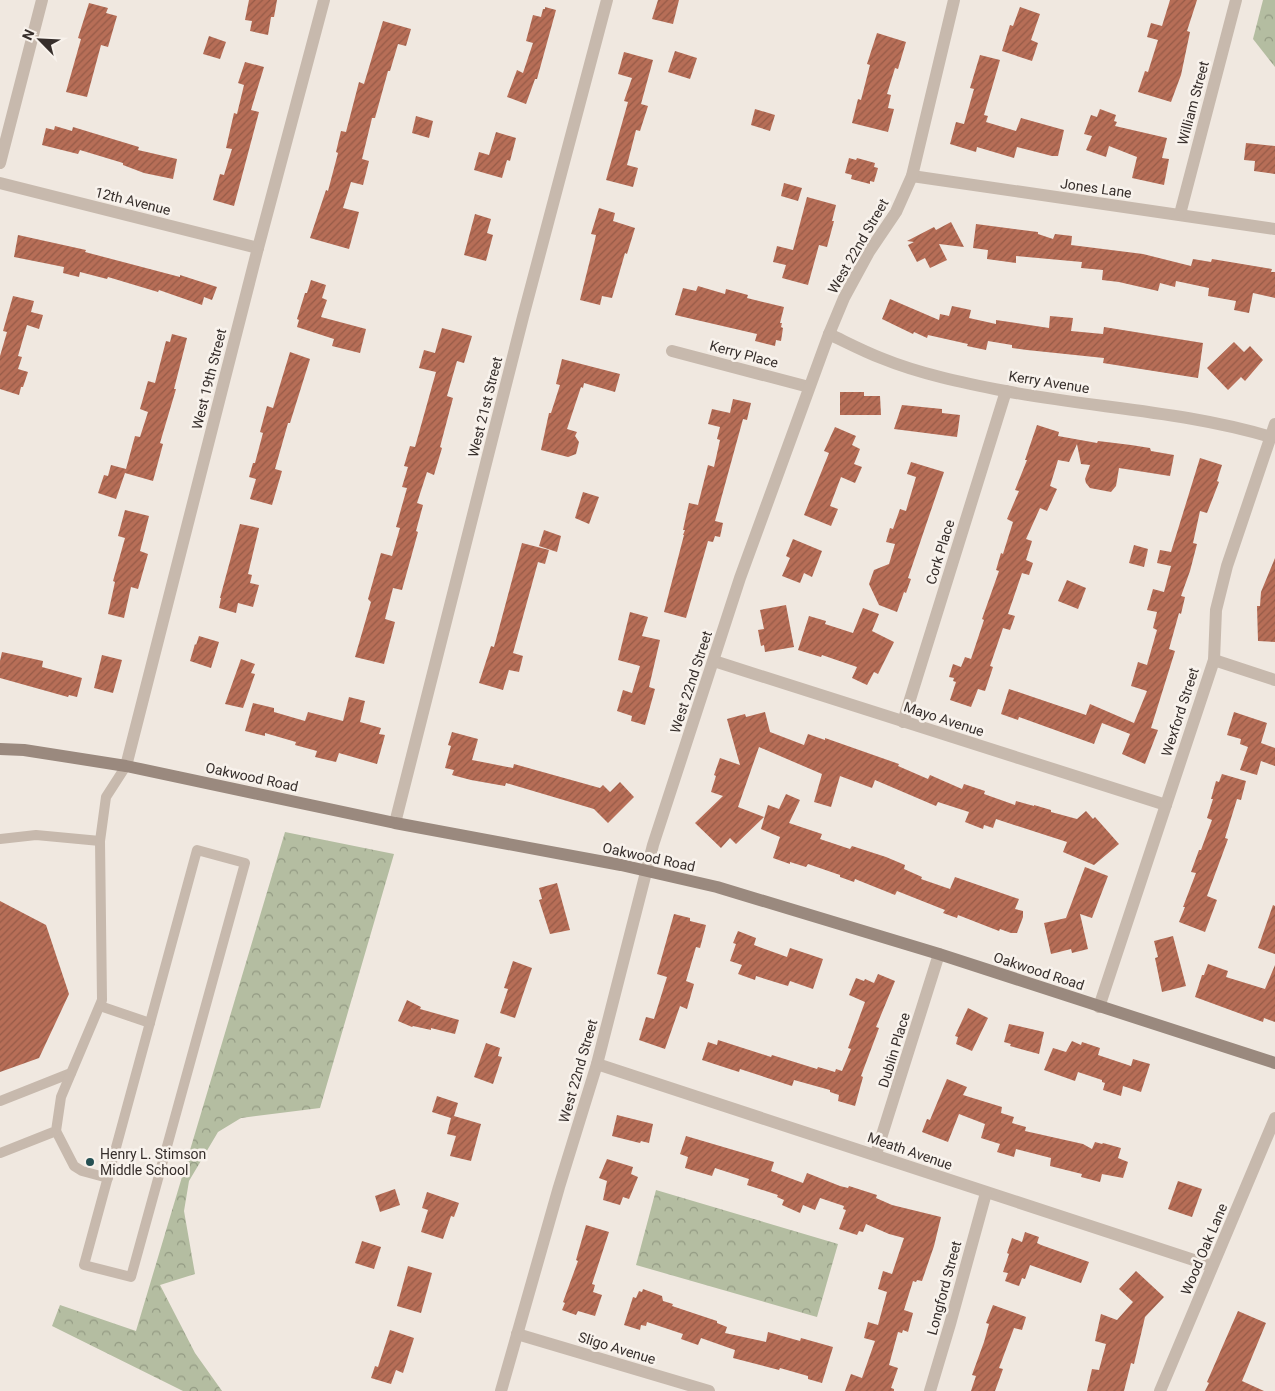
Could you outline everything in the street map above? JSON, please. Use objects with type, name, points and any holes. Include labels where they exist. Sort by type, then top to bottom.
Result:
[{"type":"main road","name":"Oakwood Road","points":[[0,748],[126,766],[395,823],[645,871],[748,895],[939,954],[1275,1063]]},
{"type":"street","points":[[0,163],[42,0]]},
{"type":"street","name":"West 19th Street","points":[[126,766],[258,248],[324,0]]},
{"type":"street","name":"West 21st Street","points":[[395,823],[523,317],[607,0]]},
{"type":"street","name":"West 22nd Street","points":[[501,1391],[556,1197],[597,1064],[645,871],[740,578],[809,387],[844,298],[869,252],[896,212],[912,176],[954,0]]},
{"type":"street","name":"William Street","points":[[1180,214],[1236,0]]},
{"type":"street","name":"Jones Lane","points":[[912,176],[1275,229]]},
{"type":"street","name":"12th Avenue","points":[[0,183],[258,248]]},
{"type":"street","name":"Kerry Avenue","points":[[829,334],[882,358],[924,372],[1006,391],[1273,431]]},
{"type":"street","name":"Kerry Place","points":[[672,351],[809,387]]},
{"type":"street","name":"Cork Place","points":[[903,722],[1006,391]]},
{"type":"street","name":"Wexford Street","points":[[1099,1007],[1214,660],[1216,610],[1227,566],[1273,431]]},
{"type":"street","points":[[1214,660],[1275,680]]},
{"type":"street","name":"Mayo Avenue","points":[[714,661],[1166,804]]},
{"type":"street","name":"Dublin Place","points":[[876,1154],[939,954]]},
{"type":"street","name":"Meath Avenue","points":[[597,1064],[876,1154],[986,1193],[1212,1266]]},
{"type":"street","name":"Wood Oak Lane","points":[[1160,1391],[1275,1118]]},
{"type":"street","name":"Longford Street","points":[[930,1391],[986,1193]]},
{"type":"street","name":"Sligo Avenue","points":[[517,1334],[704,1390]]},
{"type":"lane","points":[[108,1178],[82,1171],[74,1166],[56,1131],[60,1097],[102,1000],[100,841],[106,797],[126,766]]},
{"type":"lane","points":[[0,839],[36,835],[100,841]]},
{"type":"lane","points":[[197,850],[245,863],[131,1277],[84,1265],[108,1178],[197,850]]},
{"type":"lane","points":[[100,1006],[150,1023]]},
{"type":"lane","points":[[0,1101],[71,1073]]},
{"type":"lane","points":[[0,1153],[56,1131]]},
{"type":"green space","points":[[1263,0],[1275,0],[1275,67],[1253,39]]},
{"type":"green space","points":[[285,832],[394,854],[320,1108],[241,1118],[218,1132],[189,1181],[184,1211],[195,1274],[160,1285],[195,1353],[222,1391],[183,1391],[52,1326],[60,1305],[136,1331]]},
{"type":"green space","points":[[656,1190],[838,1244],[817,1317],[636,1265]]},
{"type":"building","points":[[249,0],[277,0],[274,17],[271,17],[268,35],[250,31],[252,21],[245,20]]},
{"type":"building","points":[[658,0],[679,0],[673,24],[652,19]]},
{"type":"building","points":[[1170,0],[1197,0],[1187,31],[1190,32],[1181,75],[1171,102],[1138,92],[1145,71],[1148,72],[1158,40],[1147,37],[1151,23],[1162,26]]},
{"type":"building","points":[[89,3],[108,8],[106,13],[117,16],[108,47],[101,45],[87,97],[66,92],[81,39],[78,38]]},
{"type":"building","points":[[545,7],[556,10],[537,79],[535,79],[526,104],[507,97],[517,70],[523,73],[533,43],[526,41],[533,15],[541,17]]},
{"type":"building","points":[[1020,7],[1040,14],[1031,40],[1038,43],[1032,61],[1002,51],[1010,25],[1013,26]]},
{"type":"building","points":[[383,21],[411,29],[406,46],[398,44],[390,71],[388,71],[375,118],[372,118],[362,159],[369,161],[363,185],[351,182],[343,208],[359,212],[349,249],[310,238],[326,190],[328,191],[338,153],[336,152],[341,131],[346,132],[359,82],[364,84]]},
{"type":"building","points":[[877,33],[906,42],[898,69],[895,68],[887,94],[891,95],[888,108],[894,109],[888,132],[852,123],[858,99],[861,100],[870,65],[867,64]]},
{"type":"building","points":[[209,36],[226,42],[220,59],[203,54]]},
{"type":"building","points":[[675,51],[697,58],[690,79],[668,72]]},
{"type":"building","points":[[624,52],[653,60],[641,104],[648,106],[640,131],[636,130],[627,165],[638,168],[633,187],[606,180],[628,102],[624,101],[632,78],[618,74]]},
{"type":"building","points":[[980,55],[1000,60],[984,115],[988,116],[986,122],[1016,131],[1021,118],[1064,130],[1058,156],[1017,147],[1014,158],[977,147],[976,152],[950,144],[956,122],[964,124],[974,89],[970,88]]},
{"type":"building","points":[[245,62],[264,67],[251,110],[259,112],[234,206],[213,200],[220,174],[224,175],[232,149],[226,148],[234,113],[237,114],[244,85],[238,83]]},
{"type":"building","points":[[755,109],[775,115],[770,131],[751,125]]},
{"type":"building","points":[[1100,109],[1116,115],[1114,121],[1117,122],[1115,126],[1167,138],[1162,158],[1169,159],[1164,185],[1132,178],[1137,157],[1109,146],[1106,157],[1086,150],[1092,136],[1084,134],[1091,115],[1097,117]]},
{"type":"building","points":[[416,116],[433,121],[429,138],[412,133]]},
{"type":"building","points":[[55,126],[72,131],[73,127],[139,147],[138,150],[177,159],[173,179],[144,173],[123,165],[123,163],[80,150],[78,154],[42,145],[46,128],[54,130]]},
{"type":"building","points":[[496,132],[516,138],[510,161],[507,160],[502,178],[474,170],[479,152],[489,155]]},
{"type":"building","points":[[1246,143],[1275,146],[1275,174],[1254,171],[1255,161],[1244,160]]},
{"type":"building","points":[[849,158],[856,160],[857,158],[875,163],[874,167],[878,168],[874,182],[870,181],[870,184],[851,179],[852,175],[845,173]]},
{"type":"building","points":[[784,183],[802,188],[798,201],[781,196]]},
{"type":"building","points":[[807,197],[836,205],[827,247],[819,245],[808,285],[782,278],[786,265],[773,262],[777,246],[793,250]]},
{"type":"building","points":[[599,208],[615,213],[613,221],[635,228],[627,254],[625,253],[612,298],[602,296],[600,305],[580,300],[596,235],[591,234]]},
{"type":"building","points":[[475,214],[491,219],[487,233],[493,235],[486,261],[464,255]]},
{"type":"building","points":[[951,222],[964,247],[939,244],[947,260],[930,268],[925,258],[917,262],[908,245],[914,242],[907,241],[934,227],[936,230]]},
{"type":"building","points":[[976,224],[1038,232],[1038,234],[1053,239],[1055,234],[1072,236],[1071,245],[1143,254],[1191,266],[1193,259],[1211,262],[1212,259],[1272,269],[1271,272],[1275,272],[1275,298],[1253,293],[1249,313],[1234,310],[1236,301],[1208,296],[1209,288],[1176,281],[1175,287],[1160,283],[1158,291],[1102,280],[1103,270],[1081,268],[1082,262],[1016,256],[1016,263],[987,259],[988,250],[973,248]]},
{"type":"building","points":[[18,235],[86,250],[85,252],[180,277],[180,275],[217,287],[212,300],[204,297],[202,305],[159,290],[158,292],[108,277],[107,279],[80,272],[79,277],[63,273],[64,267],[14,257]]},
{"type":"building","points":[[311,280],[326,285],[322,298],[327,300],[321,317],[366,329],[360,353],[332,346],[334,339],[297,327],[299,320],[297,319]]},
{"type":"building","points":[[698,286],[725,294],[726,289],[748,295],[747,298],[784,307],[780,323],[782,323],[781,327],[783,328],[781,341],[776,340],[775,346],[755,341],[757,334],[675,315],[683,288],[696,291]]},
{"type":"building","points":[[13,296],[34,301],[31,312],[43,315],[39,329],[27,325],[18,356],[22,357],[18,369],[28,372],[19,395],[0,389],[0,356],[7,332],[3,331]]},
{"type":"building","points":[[890,299],[939,320],[940,314],[949,316],[952,306],[971,310],[969,318],[996,324],[996,320],[1049,328],[1050,316],[1073,318],[1071,331],[1103,334],[1104,327],[1203,343],[1198,378],[1103,363],[1104,358],[1012,348],[1012,345],[988,341],[986,350],[928,335],[927,338],[914,332],[913,334],[882,319]]},
{"type":"building","points":[[442,328],[472,336],[464,363],[457,361],[447,396],[453,398],[434,475],[427,472],[417,503],[423,505],[416,531],[418,532],[402,590],[393,588],[385,619],[395,622],[384,664],[355,657],[371,602],[368,599],[381,553],[392,556],[400,528],[396,527],[407,488],[402,487],[408,467],[404,466],[410,446],[415,447],[436,372],[419,368],[424,350],[435,353]]},
{"type":"building","points":[[172,334],[187,338],[174,389],[176,389],[160,443],[163,444],[153,481],[125,473],[116,499],[98,493],[104,475],[108,476],[111,465],[126,469],[135,436],[140,437],[148,412],[140,409],[148,381],[155,383],[166,341],[170,342]]},
{"type":"building","points":[[1234,342],[1244,352],[1250,346],[1263,360],[1245,381],[1241,377],[1228,390],[1207,368]]},
{"type":"building","points":[[290,352],[310,359],[290,423],[288,423],[275,469],[282,471],[272,505],[250,499],[256,479],[249,477],[263,433],[260,432],[267,406],[273,408]]},
{"type":"building","points":[[562,359],[620,374],[615,392],[584,383],[583,388],[581,387],[567,429],[577,432],[575,436],[579,442],[576,454],[568,457],[541,450],[549,413],[551,413],[560,385],[556,384]]},
{"type":"building","points":[[840,392],[864,392],[864,396],[880,396],[881,415],[840,415]]},
{"type":"building","points":[[733,399],[751,403],[747,420],[743,419],[715,521],[723,523],[720,537],[715,536],[713,542],[708,541],[686,618],[664,612],[684,535],[685,530],[683,530],[689,503],[698,505],[708,465],[714,467],[720,440],[717,439],[720,427],[708,424],[712,409],[730,413]]},
{"type":"building","points":[[902,405],[942,409],[942,413],[960,415],[957,437],[894,429]]},
{"type":"building","points":[[1037,425],[1059,432],[1058,436],[1097,443],[1098,441],[1150,448],[1151,451],[1174,455],[1170,476],[1119,468],[1116,486],[1111,492],[1090,488],[1086,483],[1085,479],[1090,465],[1081,464],[1077,444],[1069,462],[1058,460],[1050,486],[1057,489],[1047,511],[1040,508],[1026,539],[1032,541],[1026,560],[1033,563],[1029,575],[1022,573],[1008,614],[1015,616],[1010,630],[1003,628],[990,666],[993,667],[985,691],[978,689],[971,707],[950,700],[956,682],[953,681],[954,678],[949,677],[953,664],[961,667],[965,657],[971,659],[984,620],[982,619],[999,571],[996,570],[1001,553],[1003,554],[1013,522],[1007,519],[1019,491],[1015,490],[1027,460],[1025,460]]},
{"type":"building","points":[[835,427],[856,436],[852,445],[860,449],[854,464],[862,467],[855,483],[841,477],[830,506],[838,509],[831,526],[804,515],[829,453],[824,451]]},
{"type":"building","points":[[1200,458],[1222,465],[1217,481],[1219,482],[1207,513],[1200,511],[1193,543],[1197,544],[1181,596],[1185,597],[1181,614],[1179,613],[1169,649],[1175,651],[1151,728],[1158,730],[1145,764],[1122,754],[1130,734],[1102,723],[1094,744],[1019,717],[1018,720],[1001,714],[1009,689],[1086,715],[1090,704],[1134,723],[1147,691],[1131,686],[1138,662],[1147,665],[1157,630],[1153,628],[1157,612],[1147,610],[1153,589],[1164,592],[1171,566],[1157,563],[1160,550],[1171,552]]},
{"type":"building","points":[[911,462],[944,472],[908,578],[911,579],[897,612],[879,605],[869,584],[874,570],[889,564],[895,544],[886,542],[890,528],[893,529],[900,509],[906,511],[916,477],[907,474]]},
{"type":"building","points":[[583,492],[599,497],[589,524],[575,518]]},
{"type":"building","points":[[125,510],[149,516],[140,551],[148,554],[138,589],[131,587],[124,618],[108,614],[115,582],[113,581],[125,538],[118,536]]},
{"type":"building","points":[[240,524],[259,528],[248,574],[252,575],[250,583],[259,585],[253,607],[238,603],[236,613],[219,608]]},
{"type":"building","points":[[544,530],[561,536],[557,552],[539,546]]},
{"type":"building","points":[[793,539],[822,551],[812,577],[804,573],[800,583],[782,576],[790,558],[786,556]]},
{"type":"building","points":[[522,543],[549,550],[545,564],[538,562],[513,653],[523,656],[519,672],[509,670],[503,690],[479,683],[491,646],[494,647]]},
{"type":"building","points":[[1134,545],[1148,549],[1144,567],[1129,563]]},
{"type":"building","points":[[1275,558],[1275,642],[1258,641],[1257,606],[1260,606],[1261,592]]},
{"type":"building","points":[[1067,580],[1086,588],[1078,609],[1058,601]]},
{"type":"building","points":[[786,605],[794,647],[765,652],[764,645],[761,646],[758,630],[764,629],[760,610]]},
{"type":"building","points":[[863,608],[879,614],[872,631],[894,642],[878,674],[874,672],[867,685],[852,678],[857,667],[822,655],[821,657],[798,650],[809,616],[826,621],[825,624],[853,633]]},
{"type":"building","points":[[630,612],[648,617],[642,636],[660,640],[649,687],[655,689],[645,725],[631,721],[632,716],[617,711],[623,690],[632,693],[640,666],[618,660]]},
{"type":"building","points":[[199,636],[219,642],[211,668],[190,661]]},
{"type":"building","points":[[2,652],[43,661],[42,667],[82,678],[77,697],[69,695],[68,697],[0,678]]},
{"type":"building","points":[[102,655],[122,660],[113,693],[94,688]]},
{"type":"building","points":[[241,659],[255,664],[251,673],[255,674],[243,708],[225,704]]},
{"type":"building","points":[[349,697],[365,701],[360,722],[381,728],[379,734],[385,735],[377,764],[339,753],[336,762],[315,757],[317,751],[295,745],[296,742],[265,733],[265,736],[245,731],[253,703],[274,708],[274,712],[305,721],[308,712],[343,721]]},
{"type":"building","points":[[765,712],[770,732],[804,745],[808,734],[825,740],[825,738],[899,764],[898,766],[928,779],[930,775],[962,789],[964,784],[985,791],[984,794],[1015,805],[1016,801],[1034,805],[1077,819],[1086,811],[1093,819],[1095,817],[1119,844],[1094,865],[1063,852],[1067,842],[996,819],[993,828],[984,825],[983,829],[965,822],[969,812],[938,802],[936,806],[875,780],[872,788],[840,776],[831,807],[814,802],[822,774],[759,747],[738,807],[764,817],[736,844],[730,838],[721,848],[695,823],[723,796],[711,792],[720,758],[740,765],[727,719],[745,714],[746,717]]},
{"type":"building","points":[[1234,712],[1267,723],[1261,743],[1275,748],[1275,766],[1261,761],[1257,775],[1240,770],[1248,747],[1240,744],[1241,739],[1227,735]]},
{"type":"building","points":[[452,732],[478,739],[472,760],[513,768],[514,764],[600,788],[603,785],[610,792],[620,782],[634,797],[608,823],[594,809],[506,783],[505,786],[452,775],[454,770],[445,768],[451,746],[448,745]]},
{"type":"building","points":[[1222,774],[1246,781],[1241,800],[1237,799],[1225,838],[1228,839],[1207,896],[1217,900],[1205,932],[1179,922],[1196,873],[1191,872],[1212,820],[1207,818],[1216,781],[1219,782]]},
{"type":"building","points":[[786,794],[800,800],[789,823],[822,834],[820,839],[850,849],[852,846],[886,857],[905,865],[904,869],[922,877],[921,879],[950,889],[955,877],[1019,899],[1015,909],[1023,911],[1023,917],[1017,933],[1000,929],[999,931],[958,915],[957,918],[943,913],[945,910],[897,891],[895,895],[855,879],[854,882],[808,864],[806,867],[773,858],[780,837],[761,829],[768,805],[779,809]]},
{"type":"building","points":[[1085,867],[1108,876],[1092,918],[1080,914],[1088,949],[1072,953],[1071,949],[1051,954],[1044,923],[1066,918]]},
{"type":"building","points":[[557,883],[570,930],[550,934],[539,900],[542,899],[539,888]]},
{"type":"building","points":[[0,901],[46,925],[69,994],[39,1058],[0,1072]]},
{"type":"building","points":[[1273,905],[1275,906],[1275,954],[1258,948]]},
{"type":"building","points":[[674,914],[706,925],[700,948],[696,947],[686,981],[694,984],[687,1009],[680,1006],[665,1049],[639,1040],[646,1017],[654,1019],[667,977],[657,974]]},
{"type":"building","points":[[738,931],[756,938],[754,945],[787,957],[790,948],[823,959],[813,989],[790,981],[788,986],[756,976],[755,980],[738,974],[742,965],[730,961],[736,944],[733,943]]},
{"type":"building","points":[[1173,936],[1186,986],[1162,992],[1155,958],[1158,957],[1154,941]]},
{"type":"building","points":[[513,961],[532,968],[515,1018],[500,1013],[508,989],[504,988]]},
{"type":"building","points":[[1208,964],[1228,971],[1226,977],[1265,989],[1275,965],[1275,1022],[1264,1018],[1263,1022],[1195,997],[1202,975],[1204,975]]},
{"type":"building","points":[[878,974],[895,981],[876,1027],[879,1028],[861,1076],[863,1077],[855,1106],[838,1101],[839,1095],[830,1092],[830,1090],[794,1080],[792,1086],[740,1069],[739,1072],[702,1060],[708,1042],[717,1045],[718,1040],[817,1069],[818,1067],[835,1072],[836,1069],[842,1071],[851,1049],[848,1048],[865,1002],[849,995],[856,978],[874,983]]},
{"type":"building","points":[[407,1000],[421,1007],[420,1009],[459,1020],[455,1034],[431,1028],[431,1030],[412,1027],[398,1021]]},
{"type":"building","points":[[968,1008],[988,1018],[972,1051],[956,1044],[958,1037],[955,1036]]},
{"type":"building","points":[[1009,1024],[1044,1032],[1039,1054],[1010,1046],[1011,1044],[1004,1042]]},
{"type":"building","points":[[1072,1041],[1081,1045],[1082,1042],[1100,1048],[1098,1055],[1131,1066],[1133,1059],[1150,1064],[1141,1092],[1123,1086],[1121,1096],[1103,1090],[1105,1083],[1102,1080],[1078,1072],[1075,1081],[1044,1070],[1053,1048],[1066,1052]]},
{"type":"building","points":[[486,1043],[500,1048],[498,1056],[502,1057],[493,1084],[474,1077]]},
{"type":"building","points":[[947,1079],[967,1087],[963,1095],[1002,1107],[1001,1113],[1014,1117],[1012,1123],[1026,1127],[1025,1131],[1083,1144],[1092,1149],[1095,1142],[1121,1148],[1118,1158],[1128,1162],[1123,1178],[1102,1174],[1100,1182],[1081,1177],[1082,1174],[1050,1166],[1051,1158],[1016,1149],[1014,1157],[997,1152],[1000,1144],[981,1138],[985,1124],[959,1114],[948,1142],[922,1132],[927,1119],[930,1120]]},
{"type":"building","points":[[437,1096],[458,1103],[454,1116],[481,1124],[471,1161],[450,1156],[456,1136],[447,1134],[451,1118],[432,1112]]},
{"type":"building","points":[[617,1115],[653,1124],[649,1143],[641,1141],[640,1143],[612,1136]]},
{"type":"building","points":[[686,1136],[774,1162],[771,1171],[803,1183],[807,1173],[840,1186],[848,1188],[849,1186],[877,1195],[876,1198],[892,1205],[941,1217],[934,1246],[922,1281],[913,1281],[904,1310],[913,1313],[908,1332],[903,1330],[902,1333],[898,1332],[889,1365],[898,1368],[891,1388],[894,1391],[845,1391],[851,1374],[862,1378],[875,1341],[864,1338],[868,1322],[878,1325],[887,1292],[878,1289],[883,1271],[892,1274],[904,1238],[866,1224],[863,1232],[859,1231],[857,1235],[839,1229],[846,1210],[843,1209],[844,1206],[820,1198],[815,1210],[803,1205],[800,1213],[782,1205],[784,1200],[777,1197],[778,1195],[747,1185],[749,1179],[715,1168],[712,1176],[685,1168],[688,1157],[680,1154]]},
{"type":"building","points":[[607,1159],[633,1167],[631,1174],[638,1177],[629,1199],[623,1197],[620,1205],[603,1200],[607,1181],[599,1178]]},
{"type":"building","points":[[1178,1181],[1202,1189],[1192,1217],[1168,1209]]},
{"type":"building","points":[[395,1189],[400,1205],[380,1212],[375,1196]]},
{"type":"building","points":[[427,1192],[459,1203],[454,1217],[451,1216],[443,1239],[421,1232],[428,1210],[422,1208]]},
{"type":"building","points":[[586,1225],[609,1232],[592,1284],[595,1285],[593,1292],[602,1295],[595,1316],[578,1311],[576,1315],[562,1310],[565,1303],[563,1302],[578,1261],[576,1260]]},
{"type":"building","points":[[1025,1232],[1039,1237],[1037,1243],[1041,1245],[1089,1262],[1081,1283],[1030,1265],[1025,1279],[1022,1278],[1019,1286],[1005,1281],[1008,1273],[1003,1272],[1012,1238],[1022,1242]]},
{"type":"building","points":[[362,1241],[381,1247],[374,1269],[355,1263]]},
{"type":"building","points":[[408,1266],[432,1273],[421,1313],[397,1306]]},
{"type":"building","points":[[1136,1271],[1164,1297],[1145,1317],[1134,1364],[1131,1363],[1124,1391],[1087,1391],[1092,1369],[1099,1370],[1106,1344],[1095,1341],[1101,1314],[1117,1320],[1133,1302],[1119,1289]]},
{"type":"building","points":[[643,1289],[662,1296],[663,1301],[673,1304],[672,1306],[717,1321],[717,1323],[727,1327],[725,1333],[766,1342],[768,1332],[800,1341],[801,1338],[833,1347],[822,1383],[808,1379],[808,1376],[780,1368],[779,1370],[733,1358],[735,1350],[701,1338],[698,1345],[681,1339],[683,1334],[647,1322],[646,1326],[641,1325],[640,1330],[624,1325],[633,1297],[636,1298],[639,1291],[642,1292]]},
{"type":"building","points":[[993,1305],[1026,1317],[1022,1330],[1014,1328],[999,1368],[1003,1369],[995,1391],[971,1391],[976,1376],[972,1375],[984,1342],[989,1324],[986,1323]]},
{"type":"building","points":[[1238,1311],[1266,1323],[1242,1381],[1264,1391],[1205,1391],[1209,1383],[1207,1382]]},
{"type":"building","points":[[390,1330],[414,1338],[403,1373],[396,1370],[391,1384],[371,1378],[375,1366],[378,1367]]},
{"type":"place","name":"Henry L. Stimson Middle School","points":[[90,1162]]}]
